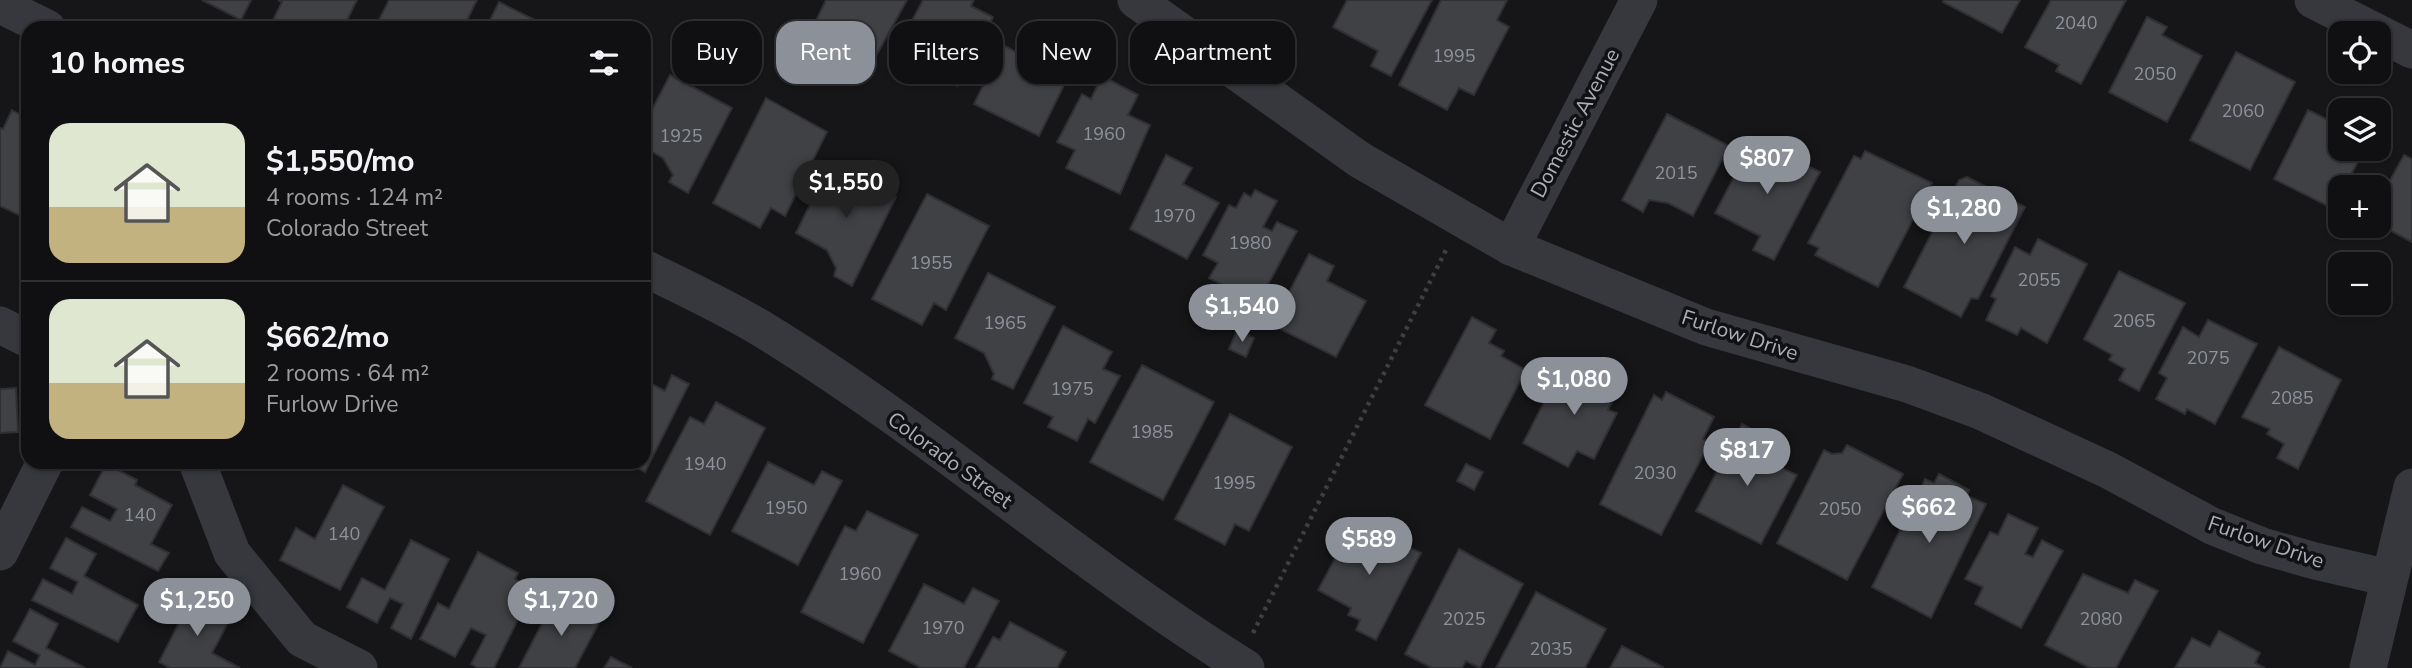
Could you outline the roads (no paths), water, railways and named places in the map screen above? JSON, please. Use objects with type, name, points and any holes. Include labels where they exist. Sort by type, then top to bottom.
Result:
[{"type":"street","name":"Furlow Drive","points":[[1136,0],[1360,160],[1511,247],[1706,327],[1907,384],[1980,411],[2108,470],[2212,526],[2263,546],[2315,562],[2389,578]]},
{"type":"street","name":"Domestic Avenue","points":[[1511,247],[1639,0]]},
{"type":"street","points":[[2313,0],[2412,50]]},
{"type":"street","points":[[0,5],[33,21]]},
{"type":"street","name":"Colorado Street","points":[[651,272],[765,331],[835,377],[1088,562],[1242,665]]},
{"type":"street","points":[[0,325],[21,336]]},
{"type":"street","points":[[0,551],[42,469]]},
{"type":"street","points":[[200,469],[232,553],[294,654],[359,668]]},
{"type":"street","points":[[2368,668],[2412,487]]}]
